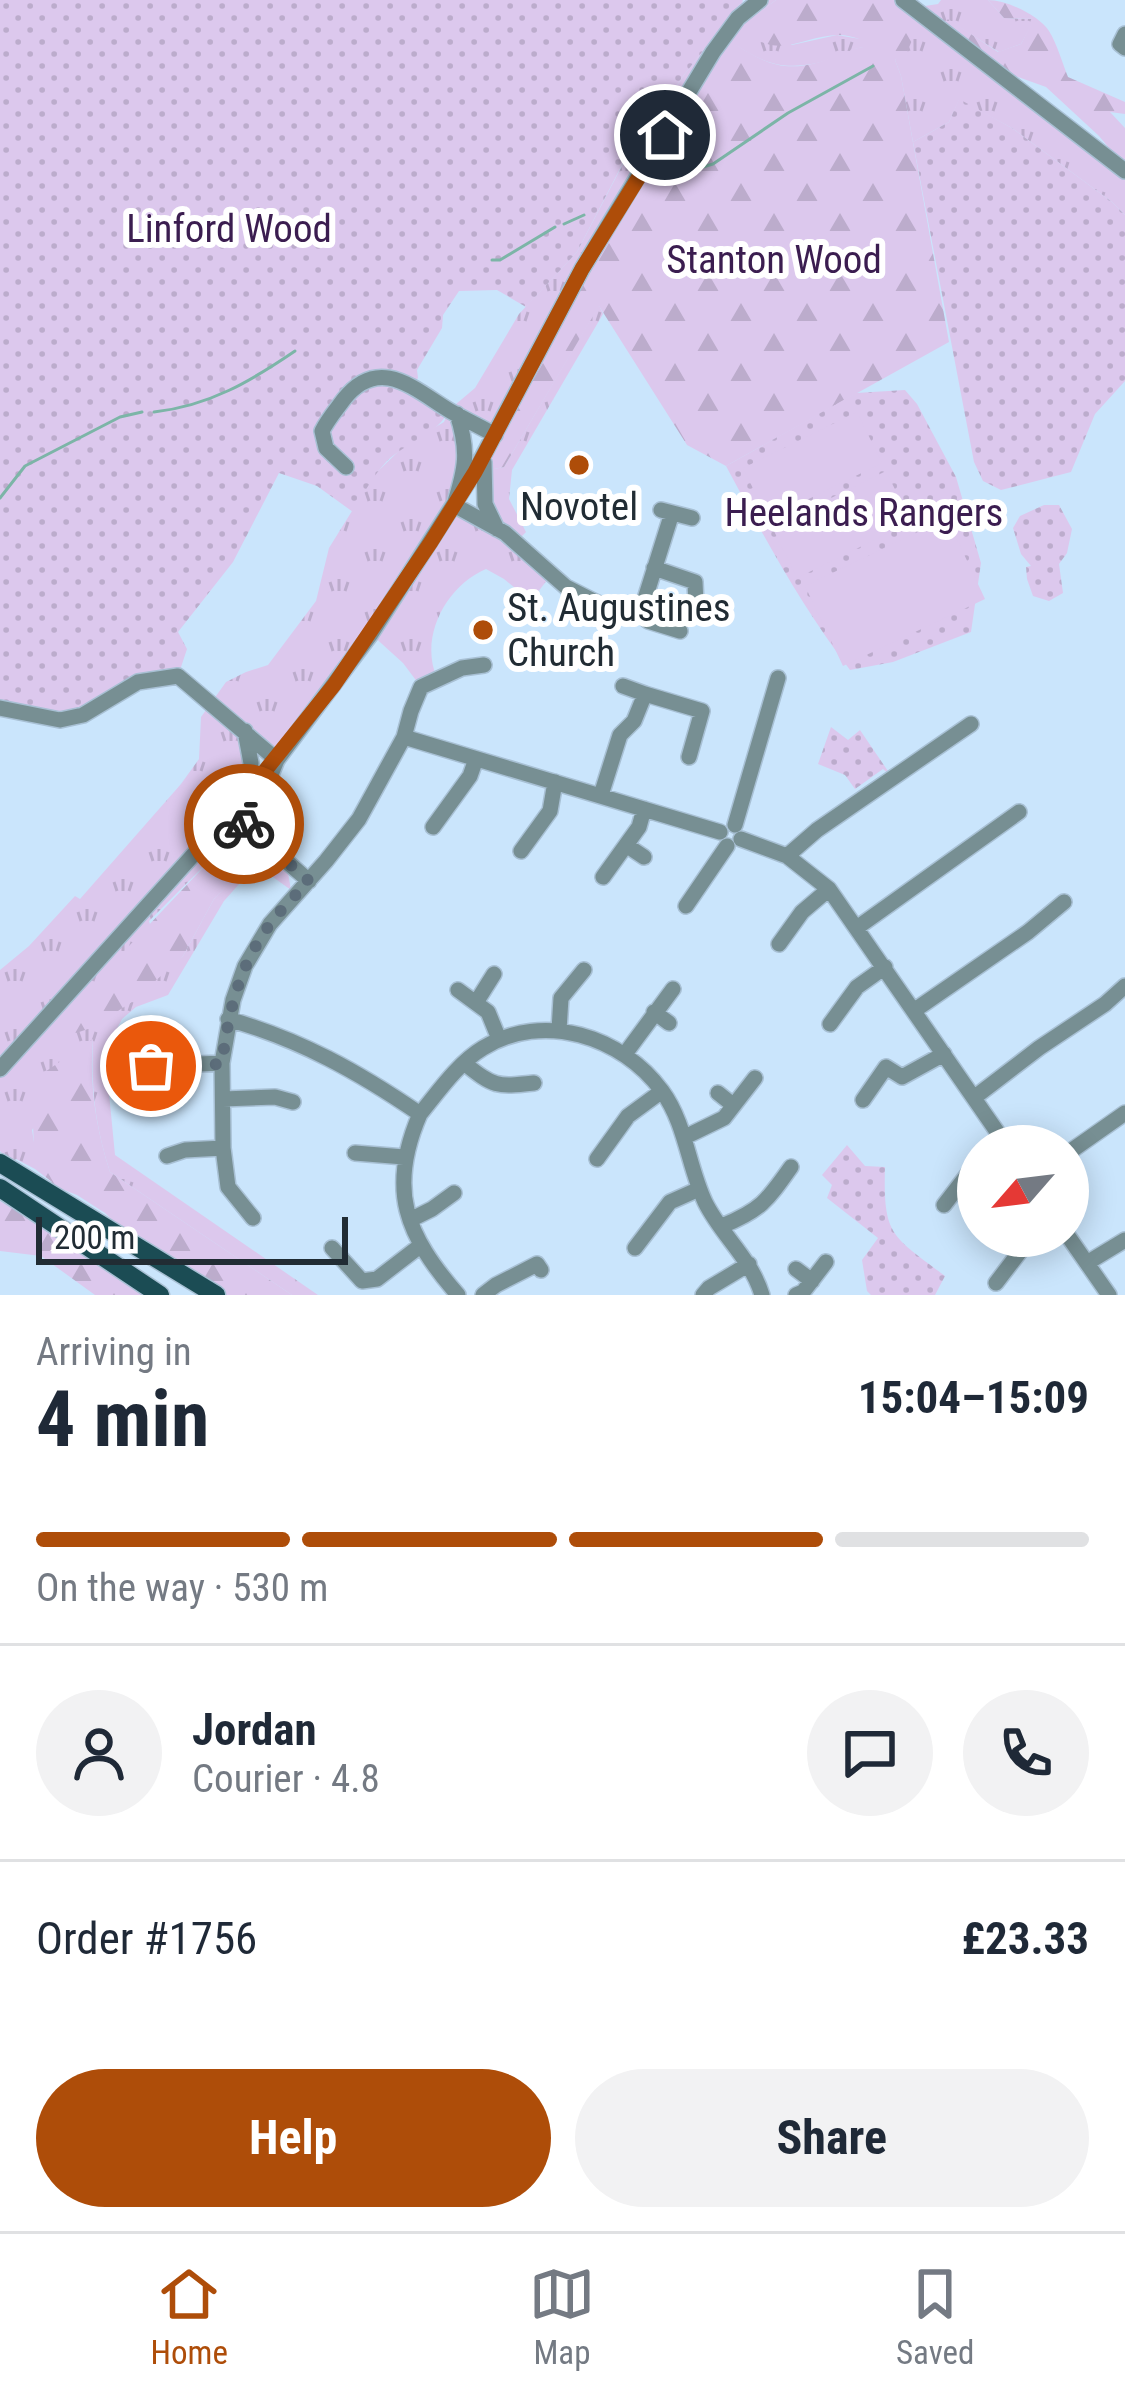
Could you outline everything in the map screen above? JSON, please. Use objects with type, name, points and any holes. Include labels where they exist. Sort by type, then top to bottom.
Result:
[{"type":"main road","points":[[3,1165],[216,1295]]},
{"type":"main road","points":[[0,1188],[160,1295]]},
{"type":"street","points":[[733,24],[743,0]]},
{"type":"street","points":[[7,1061],[231,813],[334,685],[454,505],[582,269],[713,52],[733,24],[760,0]]},
{"type":"street","points":[[903,0],[1125,171]]},
{"type":"street","points":[[1125,34],[1120,44],[1125,48]]},
{"type":"street","points":[[346,467],[317,439],[325,423],[355,396],[364,380],[387,377],[495,435]]},
{"type":"street","points":[[454,505],[466,455],[457,415]]},
{"type":"street","points":[[484,453],[485,504],[497,529]]},
{"type":"street","points":[[454,505],[497,529],[566,587],[620,614],[638,610],[644,602],[666,512],[692,518]]},
{"type":"street","points":[[654,568],[695,582],[696,604]]},
{"type":"street","points":[[638,610],[648,621],[680,631]]},
{"type":"street","points":[[254,1218],[228,1187],[223,1148],[222,1064],[227,1019],[245,966],[270,924],[359,819],[404,737],[421,687],[462,668],[484,665]]},
{"type":"street","points":[[0,708],[60,720],[83,715],[138,682],[178,676],[277,760]]},
{"type":"street","points":[[686,906],[731,836],[778,678]]},
{"type":"street","points":[[623,686],[702,711],[689,757]]},
{"type":"street","points":[[601,795],[620,735],[634,721],[644,694]]},
{"type":"street","points":[[787,856],[817,830],[971,724]]},
{"type":"street","points":[[243,798],[250,763],[245,731]]},
{"type":"street","points":[[404,737],[787,856],[830,890],[858,926],[991,1125]]},
{"type":"street","points":[[433,827],[470,776],[476,759]]},
{"type":"street","points":[[258,837],[263,794],[277,760]]},
{"type":"street","points":[[520,851],[550,811],[556,782]]},
{"type":"street","points":[[602,877],[639,827],[644,809]]},
{"type":"street","points":[[858,926],[1019,812]]},
{"type":"street","points":[[231,813],[309,881]]},
{"type":"street","points":[[626,845],[644,857]]},
{"type":"street","points":[[778,944],[802,912],[830,890]]},
{"type":"street","points":[[915,1010],[1064,902]]},
{"type":"street","points":[[830,1024],[857,987],[885,967]]},
{"type":"street","points":[[559,1030],[561,998],[584,970]]},
{"type":"street","points":[[477,1001],[494,974]]},
{"type":"street","points":[[975,1097],[1125,986]]},
{"type":"street","points":[[458,989],[488,1012],[500,1039]]},
{"type":"street","points":[[625,1054],[673,989]]},
{"type":"street","points":[[654,1012],[669,1024]]},
{"type":"street","points":[[227,1019],[305,1045],[420,1114]]},
{"type":"street","points":[[458,1295],[420,1246],[403,1189],[404,1157],[420,1114],[478,1050],[500,1039],[559,1030],[599,1040],[625,1054],[662,1091],[685,1137],[699,1189],[749,1264],[762,1295]]},
{"type":"street","points":[[863,1100],[886,1067],[902,1077],[944,1054]]},
{"type":"street","points":[[464,1063],[500,1086],[534,1083]]},
{"type":"street","points":[[151,1066],[222,1064]]},
{"type":"street","points":[[685,1137],[724,1118],[755,1078]]},
{"type":"street","points":[[597,1160],[628,1116],[662,1091]]},
{"type":"street","points":[[718,1093],[734,1105]]},
{"type":"street","points":[[224,1099],[274,1096],[293,1102]]},
{"type":"street","points":[[1089,1138],[1125,1113]]},
{"type":"street","points":[[167,1156],[223,1148]]},
{"type":"street","points":[[355,1153],[404,1157]]},
{"type":"street","points":[[722,1226],[765,1204],[791,1167]]},
{"type":"street","points":[[944,1205],[957,1188]]},
{"type":"street","points":[[635,1248],[670,1202],[699,1189]]},
{"type":"street","points":[[410,1220],[454,1193]]},
{"type":"street","points":[[1087,1263],[1125,1240]]},
{"type":"street","points":[[332,1248],[362,1281],[376,1279],[420,1246]]},
{"type":"street","points":[[997,1283],[1016,1257]]},
{"type":"street","points":[[1083,1257],[1108,1295]]},
{"type":"street","points":[[483,1295],[537,1262]]},
{"type":"street","points":[[796,1295],[826,1262]]},
{"type":"street","points":[[704,1295],[749,1264]]},
{"type":"street","points":[[796,1269],[812,1281]]},
{"type":"green space","name":"Linford Wood","points":[[0,0],[743,0],[625,159],[577,252],[526,307],[497,290],[459,291],[411,386],[449,410],[438,426],[387,461],[353,512],[317,486],[279,473],[233,562],[178,632],[187,649],[178,676],[159,677],[83,715],[0,708]]},
{"type":"green space","points":[[743,0],[739,15],[760,0],[776,0],[753,17],[792,45],[837,35],[860,39],[864,47],[823,62],[789,66],[757,57],[724,38],[495,435],[459,416],[463,434],[454,504],[495,528],[484,471],[504,467],[599,305],[603,314],[512,470],[509,499],[526,532],[516,542],[551,575],[531,601],[486,569],[459,587],[434,630],[432,662],[437,678],[421,687],[371,634],[277,760],[247,733],[251,763],[232,813],[252,841],[288,873],[291,890],[256,865],[224,901],[168,995],[136,1007],[122,1019],[105,1052],[115,1155],[318,1295],[292,1295],[110,1172],[95,1107],[93,1040],[32,1130],[35,1169],[16,1159],[12,1163],[0,1151],[0,970],[75,896],[80,899],[181,784],[199,759],[201,717],[226,682],[268,665],[316,601],[329,548],[375,474],[405,445],[444,422],[449,410],[475,388],[519,314],[577,252],[625,160]],"holes":[[[238,839],[256,854],[214,899],[183,956],[164,971],[149,921],[217,853]]]},
{"type":"green space","name":"Stanton Wood","points":[[776,0],[903,0],[923,15],[907,52],[895,60],[949,342],[726,466],[687,445],[599,306],[504,467],[484,471],[484,453],[723,37],[766,61],[789,66],[816,63],[863,47],[859,39],[842,35],[783,46],[761,42],[750,35],[753,17]]},
{"type":"green space","points":[[903,0],[925,6],[941,0],[988,0],[1004,18],[1035,19],[1021,44],[999,52],[948,20],[1125,171],[1125,215],[1012,128],[959,100],[949,122],[913,142],[895,60],[901,54]]},
{"type":"green space","points":[[988,0],[1038,19],[1052,36],[1068,77],[1125,102],[1125,114],[1110,112],[1125,128],[1125,167],[1046,87],[990,67],[942,28],[948,19],[998,52],[1021,44],[1034,19],[1004,18]]},
{"type":"green space","points":[[959,99],[1012,128],[1125,215],[1125,381],[1095,414],[1071,472],[1001,490],[983,481],[974,462],[913,142],[949,122]]},
{"type":"green space","name":"Heelands Rangers","points":[[905,390],[956,477],[981,563],[971,632],[893,662],[850,670],[799,596],[726,466],[856,393]]},
{"type":"green space","points":[[857,412],[882,463],[768,519],[743,468]]},
{"type":"green space","points":[[886,471],[911,522],[797,578],[772,527]]},
{"type":"green space","points":[[1044,505],[1059,505],[1072,529],[1067,553],[1059,564],[1063,593],[1049,601],[1033,596],[1026,567],[1031,566],[1021,554],[1013,528],[1020,516]]},
{"type":"green space","points":[[947,518],[985,599],[843,666],[805,586]]},
{"type":"green space","points":[[831,727],[848,740],[860,730],[892,777],[883,769],[855,789],[845,775],[818,764]]},
{"type":"green space","points":[[238,839],[257,854],[214,899],[183,956],[132,1002],[91,1028],[76,1033],[69,1028],[75,1003],[217,853]]},
{"type":"green space","points":[[93,1039],[95,1106],[110,1172],[292,1295],[216,1295],[144,1250],[105,1213],[51,1185],[35,1169],[32,1103],[42,1074]]},
{"type":"green space","points":[[847,1145],[865,1166],[885,1167],[886,1208],[894,1232],[945,1276],[935,1295],[871,1295],[867,1291],[862,1260],[878,1238],[827,1198],[832,1185],[822,1175]]},
{"type":"green space","points":[[0,1201],[155,1295],[95,1295],[41,1256],[0,1251]]},
{"type":"waterway","points":[[662,179],[713,164],[788,113],[873,66]]},
{"type":"waterway","points":[[564,224],[584,215]]},
{"type":"waterway","points":[[492,260],[500,260],[555,227]]},
{"type":"waterway","points":[[154,412],[229,391],[295,351]]},
{"type":"waterway","points":[[0,498],[25,466],[120,417],[142,412]]},
{"type":"way so far","points":[[151,1066],[222,1064],[227,1019],[245,966],[270,924],[309,881],[244,824]]},
{"type":"place","name":"Novotel","points":[[579,465]]},
{"type":"place","name":"St. Augustines Church","points":[[483,630]]},
{"type":"route","points":[[244,824],[231,813],[334,685],[431,542],[475,472],[582,269],[665,135]]}]
